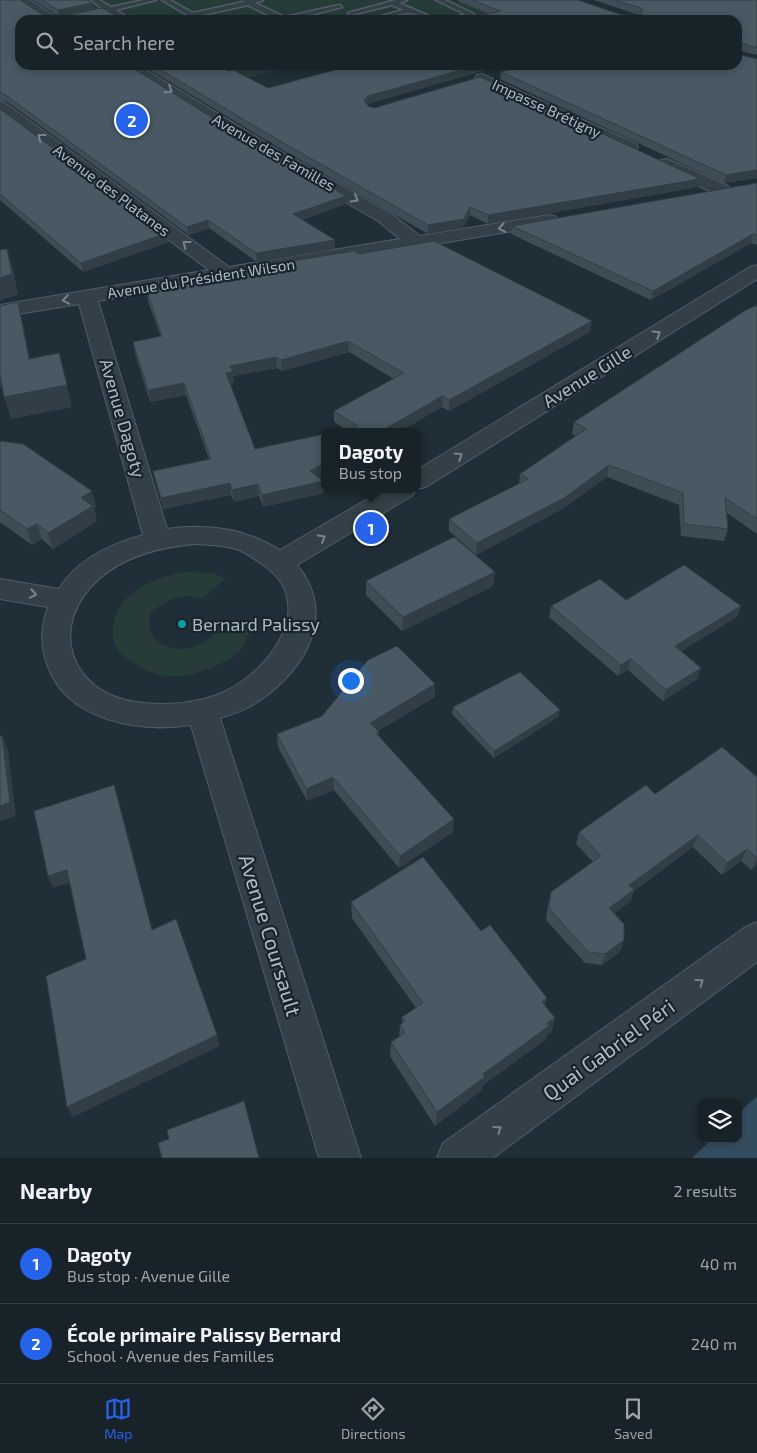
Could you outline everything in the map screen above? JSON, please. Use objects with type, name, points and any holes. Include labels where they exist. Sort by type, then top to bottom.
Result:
[{"type":"street","points":[[21,0],[46,15]]},
{"type":"street","name":"Avenue des Familles","points":[[136,70],[384,217],[417,243]]},
{"type":"street","points":[[464,83],[500,72]]},
{"type":"street","name":"Impasse Brétigny","points":[[482,78],[648,155],[730,188],[693,195]]},
{"type":"street","name":"Avenue des Platanes","points":[[0,106],[225,273]]},
{"type":"street","name":"Avenue du Président Wilson","points":[[0,311],[417,243],[568,216]]},
{"type":"street","name":"Avenue Gille","points":[[421,479],[757,271]]},
{"type":"street","name":"Avenue Dagoty","points":[[88,296],[157,539]]},
{"type":"street","points":[[280,563],[397,493]]},
{"type":"street","points":[[195,535],[231,539],[252,546],[280,563],[294,580],[301,599],[303,617],[300,635],[290,655],[266,681],[237,699],[203,712],[159,717],[117,710],[84,693],[68,678],[55,649],[56,624],[65,600],[81,579],[103,562],[129,548],[157,539],[195,535]]},
{"type":"street","points":[[0,588],[65,600]]},
{"type":"street","name":"Avenue Coursault","points":[[203,712],[340,1158]]},
{"type":"street","name":"Quai Gabriel Péri","points":[[458,1158],[757,940]]},
{"type":"lane","points":[[94,0],[119,15]]},
{"type":"lane","points":[[83,15],[153,0]]},
{"type":"lane","points":[[165,0],[191,15],[247,1],[260,0]]},
{"type":"lane","points":[[324,0],[358,15]]},
{"type":"lane","points":[[351,12],[404,0]]},
{"type":"lane","points":[[439,0],[471,14],[468,15]]},
{"type":"lane","points":[[247,1],[274,15]]},
{"type":"lane","points":[[393,3],[422,15]]},
{"type":"lane","points":[[305,15],[339,7]]},
{"type":"lane","points":[[390,15],[411,10]]},
{"type":"green space","points":[[37,0],[453,0],[457,2],[473,0],[503,12],[491,15],[61,15]]},
{"type":"green space","points":[[223,70],[278,70],[240,80]]},
{"type":"green space","points":[[184,572],[213,573],[226,578],[203,599],[187,596],[174,598],[162,604],[150,614],[151,630],[157,641],[168,647],[181,649],[195,647],[207,641],[216,632],[220,620],[254,620],[242,648],[235,656],[206,670],[195,673],[173,676],[162,675],[141,668],[121,654],[115,643],[113,626],[116,614],[130,595],[150,582]]},
{"type":"water","points":[[757,1096],[757,1158],[692,1158],[708,1143],[742,1143],[742,1110]]},
{"type":"building","points":[[0,0],[20,0],[43,15],[15,15],[15,70],[136,70],[254,144],[346,196],[293,214],[335,240],[256,253],[208,220],[187,227],[4,94],[0,93]]},
{"type":"building","points":[[42,0],[87,0],[92,3],[58,10]]},
{"type":"building","points":[[473,0],[578,0],[622,15],[484,15],[500,11]]},
{"type":"building","points":[[615,0],[757,0],[757,48],[742,43],[742,15],[641,15],[643,12],[641,8]]},
{"type":"building","points":[[102,8],[114,15],[69,15]]},
{"type":"building","points":[[742,55],[757,59],[757,170],[726,175],[501,72],[508,70],[742,70]]},
{"type":"building","points":[[161,70],[233,70],[268,88],[335,70],[461,70],[368,96],[364,101],[368,106],[374,108],[480,77],[700,179],[488,215],[470,207],[464,219],[428,225],[268,134]]},
{"type":"building","points":[[0,109],[167,233],[81,263],[0,194]]},
{"type":"building","points":[[757,183],[757,236],[753,234],[653,291],[512,226]]},
{"type":"building","points":[[434,241],[592,321],[449,400],[442,396],[387,428],[350,428],[358,426],[334,411],[404,373],[348,341],[281,360],[276,357],[230,366],[233,372],[226,373],[255,449],[321,435],[321,465],[310,471],[321,481],[262,495],[258,484],[232,490],[230,483],[161,498],[153,471],[211,459],[184,383],[148,390],[133,342],[162,336],[147,291],[279,268],[273,264],[354,251],[359,254]]},
{"type":"building","points":[[7,249],[12,274],[0,278],[0,250]]},
{"type":"building","points":[[18,302],[29,359],[59,353],[67,385],[4,397],[0,374],[0,306]]},
{"type":"building","points":[[757,305],[757,519],[725,498],[728,529],[684,524],[683,493],[609,465],[564,498],[477,543],[449,519],[528,479],[520,474],[586,429],[574,422],[746,310]]},
{"type":"building","points":[[0,441],[23,444],[92,491],[81,498],[93,506],[48,533],[37,524],[27,529],[0,510]]},
{"type":"building","points":[[454,537],[495,572],[403,617],[366,581]]},
{"type":"building","points":[[684,565],[741,606],[675,646],[701,668],[666,690],[631,659],[621,665],[551,606],[600,579],[626,600]]},
{"type":"building","points":[[397,646],[435,684],[370,723],[379,732],[376,733],[454,819],[400,856],[333,777],[306,789],[277,734],[322,716],[368,660]]},
{"type":"building","points":[[520,672],[560,710],[494,751],[453,707]]},
{"type":"building","points":[[0,736],[2,736],[10,802],[0,806]]},
{"type":"building","points":[[722,747],[757,777],[757,858],[747,849],[727,863],[698,835],[629,885],[634,890],[609,908],[624,924],[624,940],[605,954],[588,952],[549,908],[551,892],[601,856],[579,832],[646,785],[655,794]]},
{"type":"building","points":[[114,785],[152,930],[176,919],[217,1035],[67,1107],[46,976],[86,959],[67,870],[48,876],[34,811]]},
{"type":"building","points":[[423,857],[481,931],[490,925],[547,998],[542,1002],[555,1018],[547,1023],[549,1026],[483,1074],[485,1077],[437,1112],[391,1042],[405,1033],[400,1025],[405,1021],[402,1017],[423,1003],[351,902]]},
{"type":"building","points":[[244,1101],[259,1158],[162,1158],[158,1143],[169,1139],[167,1130]]},
{"type":"place","name":"École primaire Palissy Bernard","points":[[132,120]]},
{"type":"place","name":"Dagoty","points":[[371,528]]},
{"type":"place","name":"Bernard Palissy","points":[[182,624]]}]
